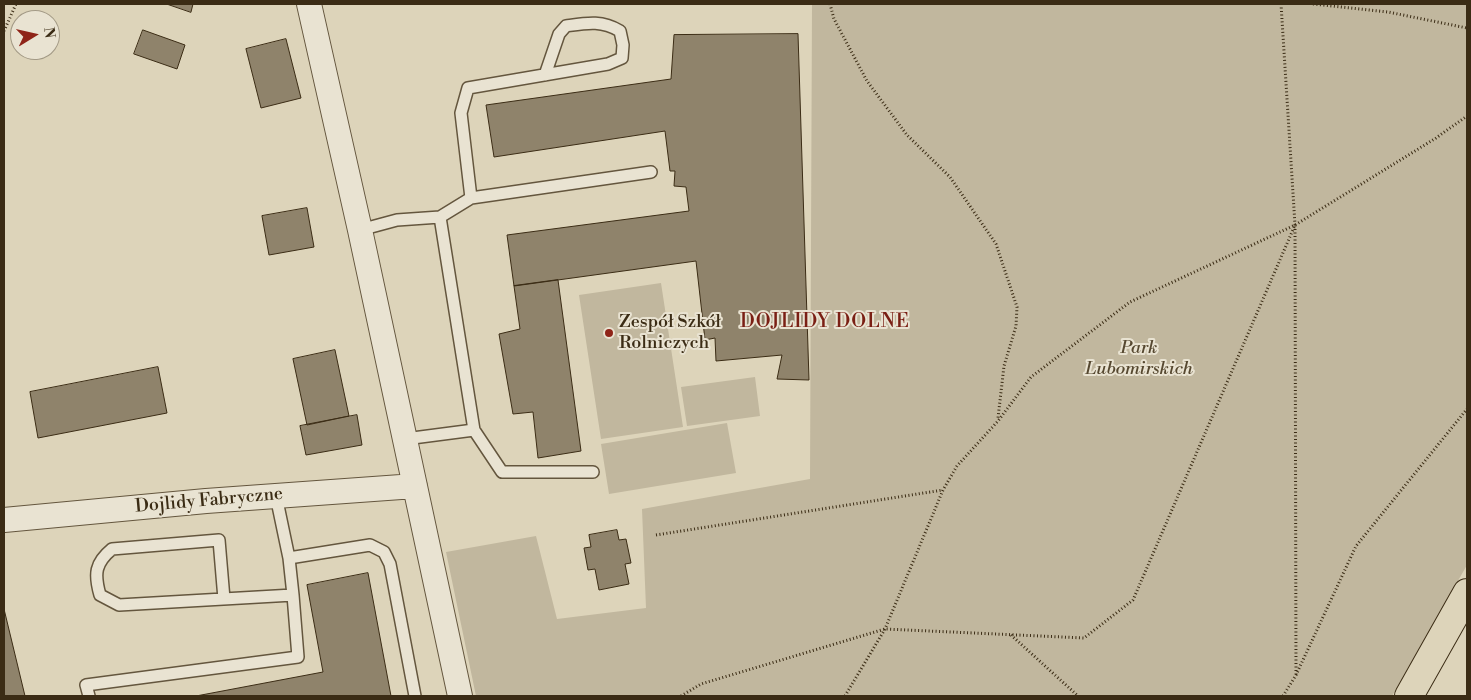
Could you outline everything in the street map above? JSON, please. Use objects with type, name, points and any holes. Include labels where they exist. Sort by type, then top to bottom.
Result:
[{"type":"highway","points":[[1409,696],[1467,593]]},
{"type":"street","points":[[309,4],[360,230],[460,696]]},
{"type":"street","name":"Dojlidy Fabryczne","points":[[4,520],[415,486]]},
{"type":"lane","points":[[471,198],[461,113],[468,88],[545,75],[608,64],[622,58],[623,45],[620,31],[608,24],[587,23],[566,26],[559,34],[545,75]]},
{"type":"lane","points":[[360,230],[397,220],[440,216],[471,198],[651,172]]},
{"type":"lane","points":[[440,216],[474,430],[502,472],[593,472]]},
{"type":"lane","points":[[405,439],[474,430]]},
{"type":"lane","points":[[89,696],[86,685],[298,657],[289,558],[276,496]]},
{"type":"lane","points":[[224,599],[218,540],[112,549],[101,558],[96,580],[100,595],[120,605],[224,599],[293,594]]},
{"type":"lane","points":[[289,558],[370,545],[384,552],[390,564],[415,696]]},
{"type":"path","points":[[4,31],[16,4]]},
{"type":"path","points":[[830,4],[834,19],[867,81],[907,135],[950,177],[996,244],[1017,306],[1016,326],[1004,366],[998,421]]},
{"type":"path","points":[[1281,4],[1295,225],[1296,675]]},
{"type":"path","points":[[1312,4],[1388,12],[1467,28]]},
{"type":"path","points":[[845,696],[885,629],[943,490],[957,466],[998,421],[1031,377],[1130,302],[1295,225],[1436,138],[1467,116]]},
{"type":"path","points":[[682,696],[701,684],[885,629],[1084,638],[1133,600],[1295,225]]},
{"type":"path","points":[[1283,696],[1296,675],[1356,546],[1467,409]]},
{"type":"path","points":[[656,535],[943,490]]},
{"type":"path","points":[[1011,635],[1078,696]]},
{"type":"green space","name":"Park Lubomirskich","points":[[812,4],[1467,4],[1467,565],[1392,696],[476,696],[446,552],[536,536],[557,619],[646,608],[642,509],[810,479]]},
{"type":"green space","points":[[661,283],[683,427],[601,439],[579,295]]},
{"type":"green space","points":[[755,377],[760,416],[687,426],[681,387]]},
{"type":"green space","points":[[727,423],[736,473],[609,494],[601,444]]},
{"type":"building","points":[[167,4],[193,4],[191,12]]},
{"type":"building","points":[[143,30],[185,45],[177,69],[134,54]]},
{"type":"building","points":[[798,34],[809,380],[777,379],[782,355],[716,361],[715,338],[705,340],[696,261],[514,286],[507,235],[689,211],[686,187],[674,186],[675,171],[670,171],[665,131],[494,157],[486,105],[671,79],[674,35]]},
{"type":"building","points":[[286,39],[301,98],[261,108],[246,49]]},
{"type":"building","points":[[307,208],[314,247],[269,255],[262,216]]},
{"type":"building","points":[[558,280],[581,451],[538,458],[533,412],[513,414],[499,334],[520,329],[514,286]]},
{"type":"building","points":[[335,350],[349,416],[307,425],[293,359]]},
{"type":"building","points":[[158,367],[167,413],[38,438],[30,392]]},
{"type":"building","points":[[357,415],[362,445],[306,455],[300,426]]},
{"type":"building","points":[[617,530],[619,540],[626,539],[631,563],[625,564],[629,584],[599,590],[595,569],[588,570],[584,548],[591,547],[589,535]]},
{"type":"building","points":[[368,573],[391,696],[196,696],[323,672],[307,585]]},
{"type":"building","points":[[4,609],[25,696],[4,696]]},
{"type":"place","name":"Zespół Szkół Rolniczych","points":[[609,333]]},
{"type":"district","name":"DOJLIDY DOLNE","points":[[825,322]]}]
